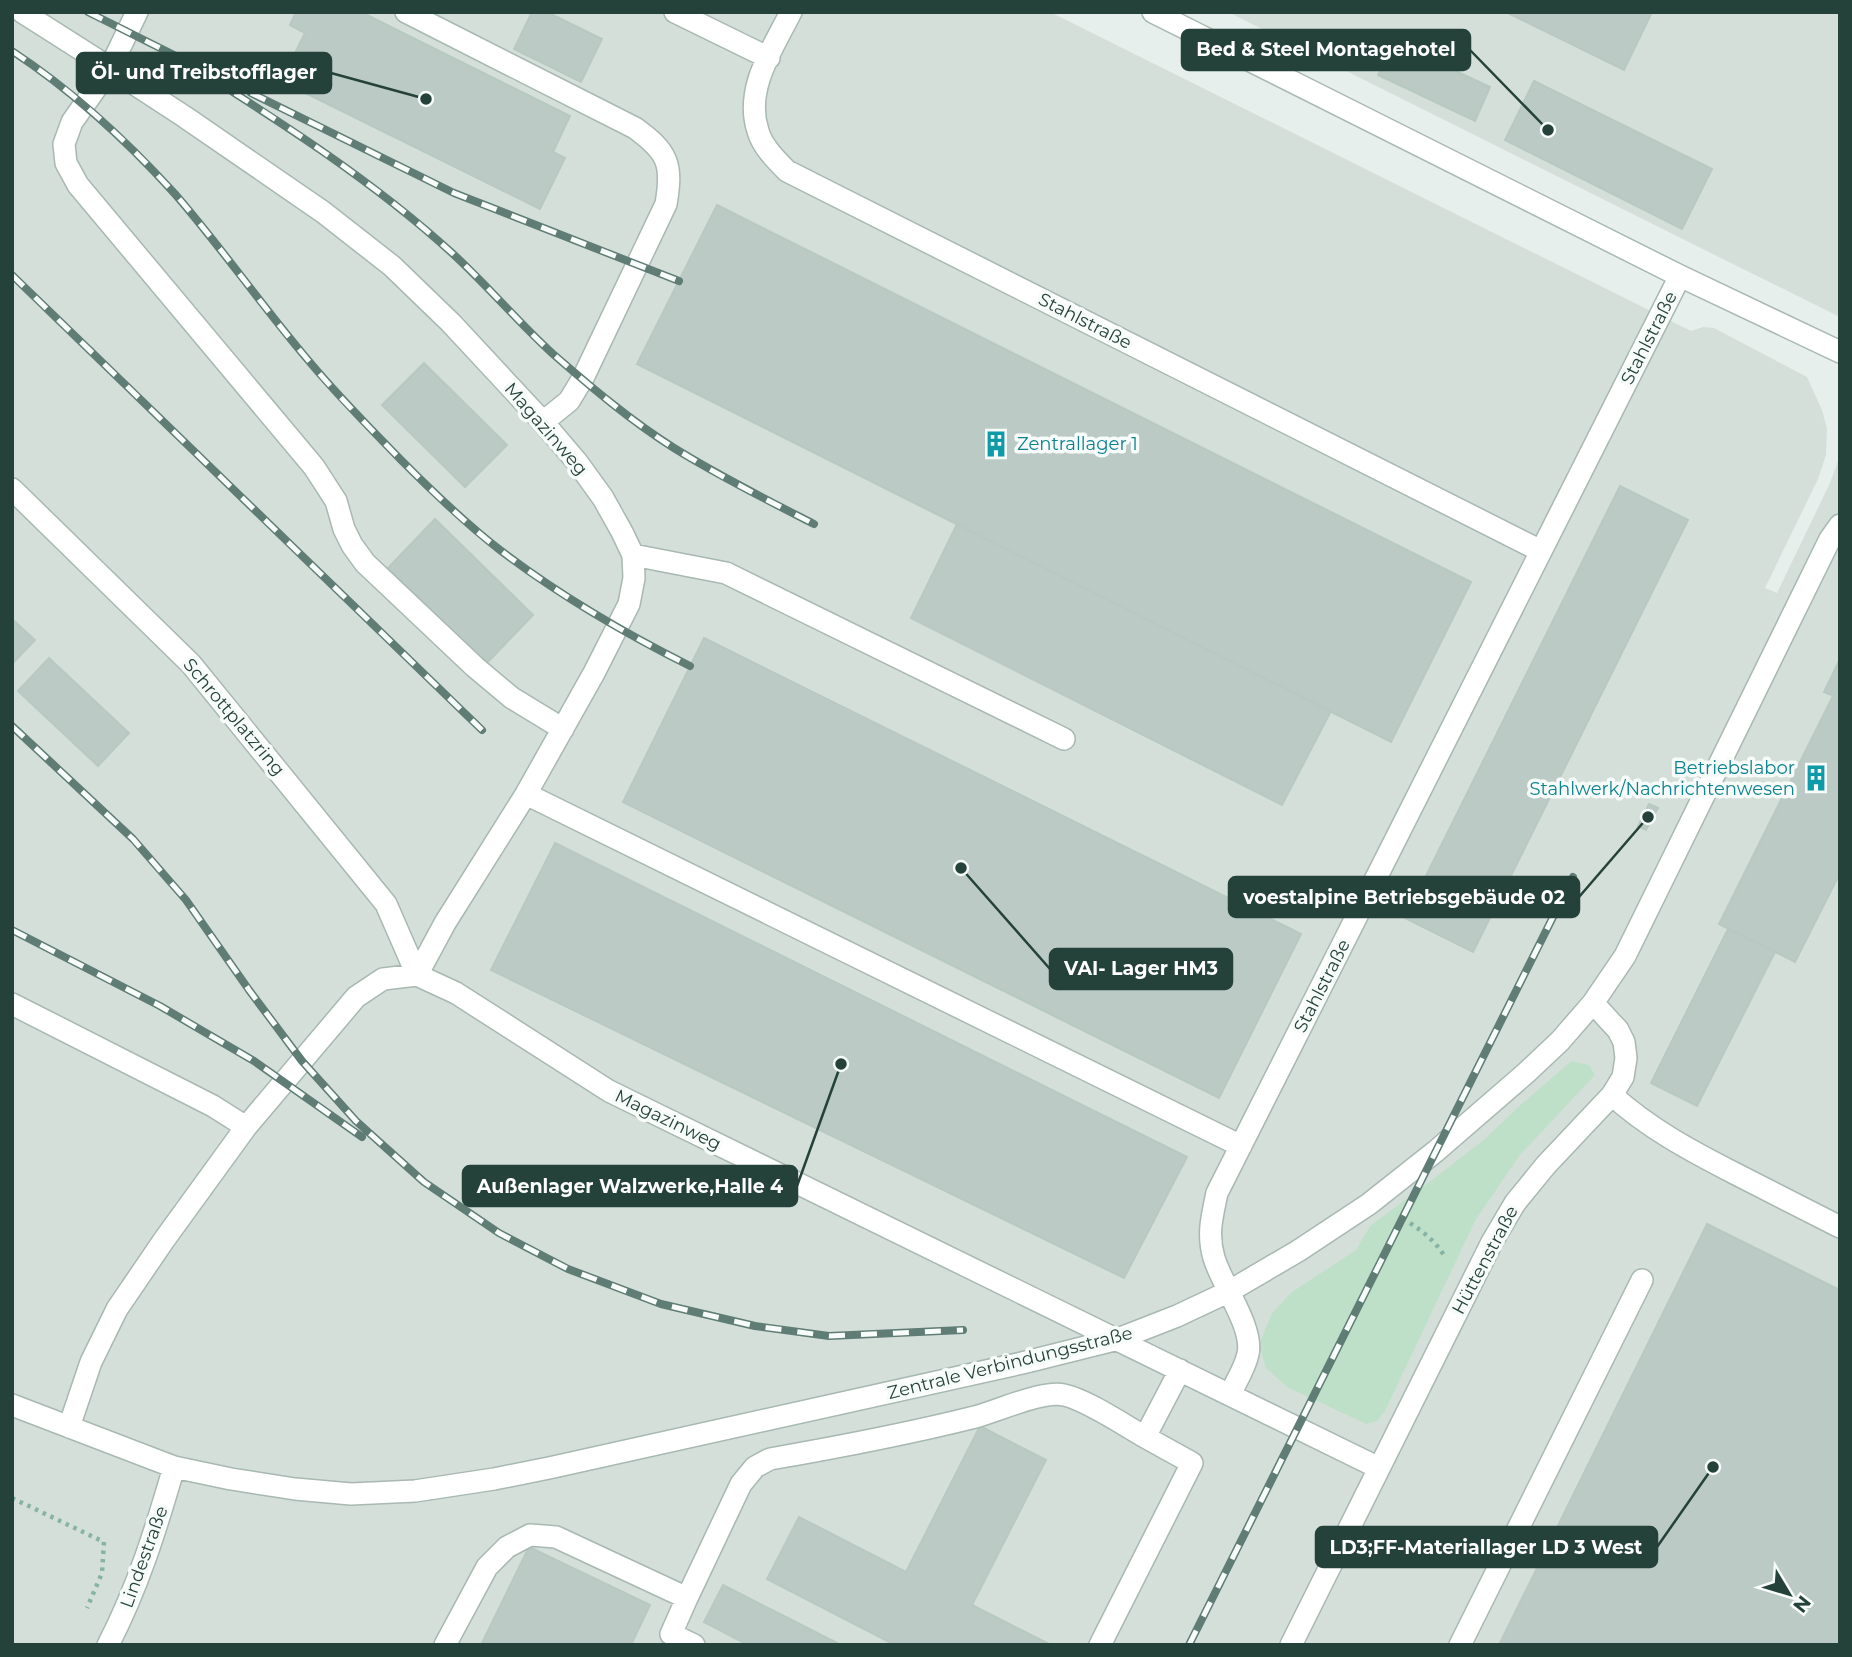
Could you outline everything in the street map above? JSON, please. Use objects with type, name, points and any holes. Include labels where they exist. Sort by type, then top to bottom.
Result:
[{"type":"street","name":"Magazinweg","points":[[22,12],[185,117],[323,212],[391,266],[451,323],[577,462],[603,498],[632,555],[634,578],[629,604],[594,673],[526,794],[445,923],[417,975],[456,993],[609,1091],[1118,1339]]},
{"type":"street","points":[[137,12],[110,68],[72,122],[64,144],[66,163],[78,185],[314,467],[336,501],[345,530],[365,564],[512,698],[563,729]]},
{"type":"street","points":[[406,12],[635,128],[655,143],[666,159],[670,181],[666,204],[583,379],[569,401],[543,422]]},
{"type":"street","points":[[675,12],[769,58]]},
{"type":"street","name":"Stahlstraße","points":[[791,12],[758,80],[754,110],[758,133],[787,171],[1541,551]]},
{"type":"street","name":"Stahlstraße","points":[[1153,12],[1680,276],[1840,352]]},
{"type":"street","name":"Stahlstraße","points":[[1230,1394],[1248,1353],[1246,1329],[1214,1257],[1209,1229],[1217,1194],[1680,276]]},
{"type":"street","name":"Schrottplatzring","points":[[12,489],[191,664],[386,904],[417,975]]},
{"type":"street","name":"Zentrale Verbindungsstraße","points":[[12,1405],[174,1466],[231,1479],[352,1494],[415,1492],[549,1468],[988,1371],[1118,1339],[1228,1292],[1369,1205],[1526,1073],[1593,1003],[1625,956],[1830,539],[1840,525]]},
{"type":"street","points":[[632,555],[726,573],[1064,739]]},
{"type":"street","points":[[526,794],[1241,1146]]},
{"type":"street","points":[[69,1427],[91,1362],[117,1309],[246,1128],[356,997],[383,979],[417,975]]},
{"type":"street","name":"Hüttenstraße","points":[[1291,1645],[1492,1242],[1515,1203],[1546,1165],[1612,1095],[1623,1077],[1626,1058],[1624,1042],[1618,1030],[1593,1003]]},
{"type":"street","points":[[12,1004],[213,1106],[246,1128]]},
{"type":"street","points":[[1612,1095],[1648,1125],[1709,1160],[1840,1227]]},
{"type":"street","points":[[1460,1645],[1642,1280]]},
{"type":"street","points":[[1118,1339],[1379,1468]]},
{"type":"street","points":[[1144,1437],[1180,1370]]},
{"type":"street","points":[[694,1645],[671,1634],[741,1484],[755,1467],[770,1459],[882,1439],[979,1416],[1048,1394],[1062,1394],[1077,1399],[1192,1464],[1100,1645]]},
{"type":"street","name":"Lindestraße","points":[[108,1645],[140,1577],[174,1466]]},
{"type":"street","points":[[445,1645],[487,1567],[507,1547],[530,1535],[556,1537],[687,1598]]},
{"type":"path","points":[[1410,1223],[1427,1234],[1445,1258]]},
{"type":"path","points":[[12,1498],[104,1542],[102,1573],[87,1608]]},
{"type":"shaded area","points":[[12,12],[1050,12],[1691,331],[1703,327],[1714,328],[1807,377],[1822,410],[1827,429],[1826,455],[1818,479],[1765,588],[1777,593],[1830,483],[1840,448],[1840,1645],[12,1645]]},
{"type":"shaded area","points":[[1228,12],[1840,12],[1840,317],[1739,267]]},
{"type":"green space","points":[[1571,1061],[1589,1065],[1595,1075],[1520,1155],[1476,1219],[1385,1411],[1377,1421],[1366,1424],[1287,1387],[1266,1368],[1259,1344],[1272,1313],[1292,1292],[1356,1250],[1370,1226],[1486,1138]]},
{"type":"building","points":[[296,12],[361,12],[570,116],[553,152],[565,158],[540,209],[281,81],[305,33],[290,25]]},
{"type":"building","points":[[532,12],[547,12],[602,39],[581,82],[514,49]]},
{"type":"building","points":[[1506,12],[1652,12],[1624,70]]},
{"type":"building","points":[[1394,42],[1490,87],[1475,121],[1378,75]]},
{"type":"building","points":[[1534,81],[1712,169],[1682,229],[1505,140]]},
{"type":"building","name":"Zentrallager 1","points":[[717,205],[1471,582],[1391,742],[637,364]]},
{"type":"building","points":[[424,363],[507,445],[465,487],[382,405]]},
{"type":"building","points":[[1620,486],[1688,520],[1473,952],[1405,918]]},
{"type":"building","points":[[435,519],[533,615],[486,664],[388,568]]},
{"type":"building","points":[[957,524],[1331,711],[1282,805],[911,618]]},
{"type":"building","points":[[12,619],[35,640],[12,664]]},
{"type":"building","points":[[704,638],[1301,934],[1219,1098],[623,802]]},
{"type":"building","points":[[49,658],[129,733],[98,766],[18,691]]},
{"type":"building","points":[[1840,659],[1840,677],[1831,695],[1824,692]]},
{"type":"building","name":"Betriebslabor Stahlwerk/Nachrichtenwesen","points":[[1840,682],[1840,873],[1795,962],[1719,924]]},
{"type":"building","points":[[1649,804],[1658,808],[1646,830],[1638,826]]},
{"type":"building","points":[[555,843],[1187,1157],[1124,1278],[491,970]]},
{"type":"building","points":[[1728,929],[1775,952],[1697,1106],[1651,1083]]},
{"type":"building","points":[[1707,1224],[1840,1290],[1840,1645],[1499,1645]]},
{"type":"building","points":[[980,1426],[1046,1460],[972,1605],[1051,1645],[895,1645],[767,1579],[799,1517],[906,1572]]},
{"type":"building","points":[[529,1547],[650,1605],[631,1645],[481,1645]]},
{"type":"building","points":[[723,1585],[841,1645],[748,1645],[704,1622]]},
{"type":"railway","points":[[88,12],[188,62]]},
{"type":"railway","points":[[12,51],[77,100],[156,174],[192,214],[330,386],[437,496],[522,567],[616,627],[690,666]]},
{"type":"railway","points":[[181,59],[286,127],[388,199],[452,253],[553,354],[642,427],[743,488],[814,524]]},
{"type":"railway","points":[[251,93],[454,193],[679,281]]},
{"type":"railway","points":[[12,275],[482,730]]},
{"type":"railway","points":[[12,726],[133,839],[186,900],[302,1061],[356,1121],[424,1182],[499,1233],[568,1269],[661,1304],[755,1326],[829,1336],[963,1330]]},
{"type":"railway","points":[[1189,1645],[1573,877]]},
{"type":"railway","points":[[12,930],[160,1006],[254,1061],[362,1137]]},
{"type":"place","name":"Öl- und Treibstofflager","points":[[426,99]]},
{"type":"place","name":"Bed & Steel Montagehotel","points":[[1548,130]]},
{"type":"place","name":"Zentrallager 1","points":[[996,444]]},
{"type":"place","name":"Betriebslabor Stahlwerk/Nachrichtenwesen","points":[[1816,778]]},
{"type":"place","name":"voestalpine Betriebsgebäude 02","points":[[1648,817]]},
{"type":"place","name":"VAI- Lager HM3","points":[[961,868]]},
{"type":"place","name":"Außenlager Walzwerke,Halle 4","points":[[841,1064]]},
{"type":"place","name":"LD3;FF-Materiallager LD 3 West","points":[[1713,1467]]}]
